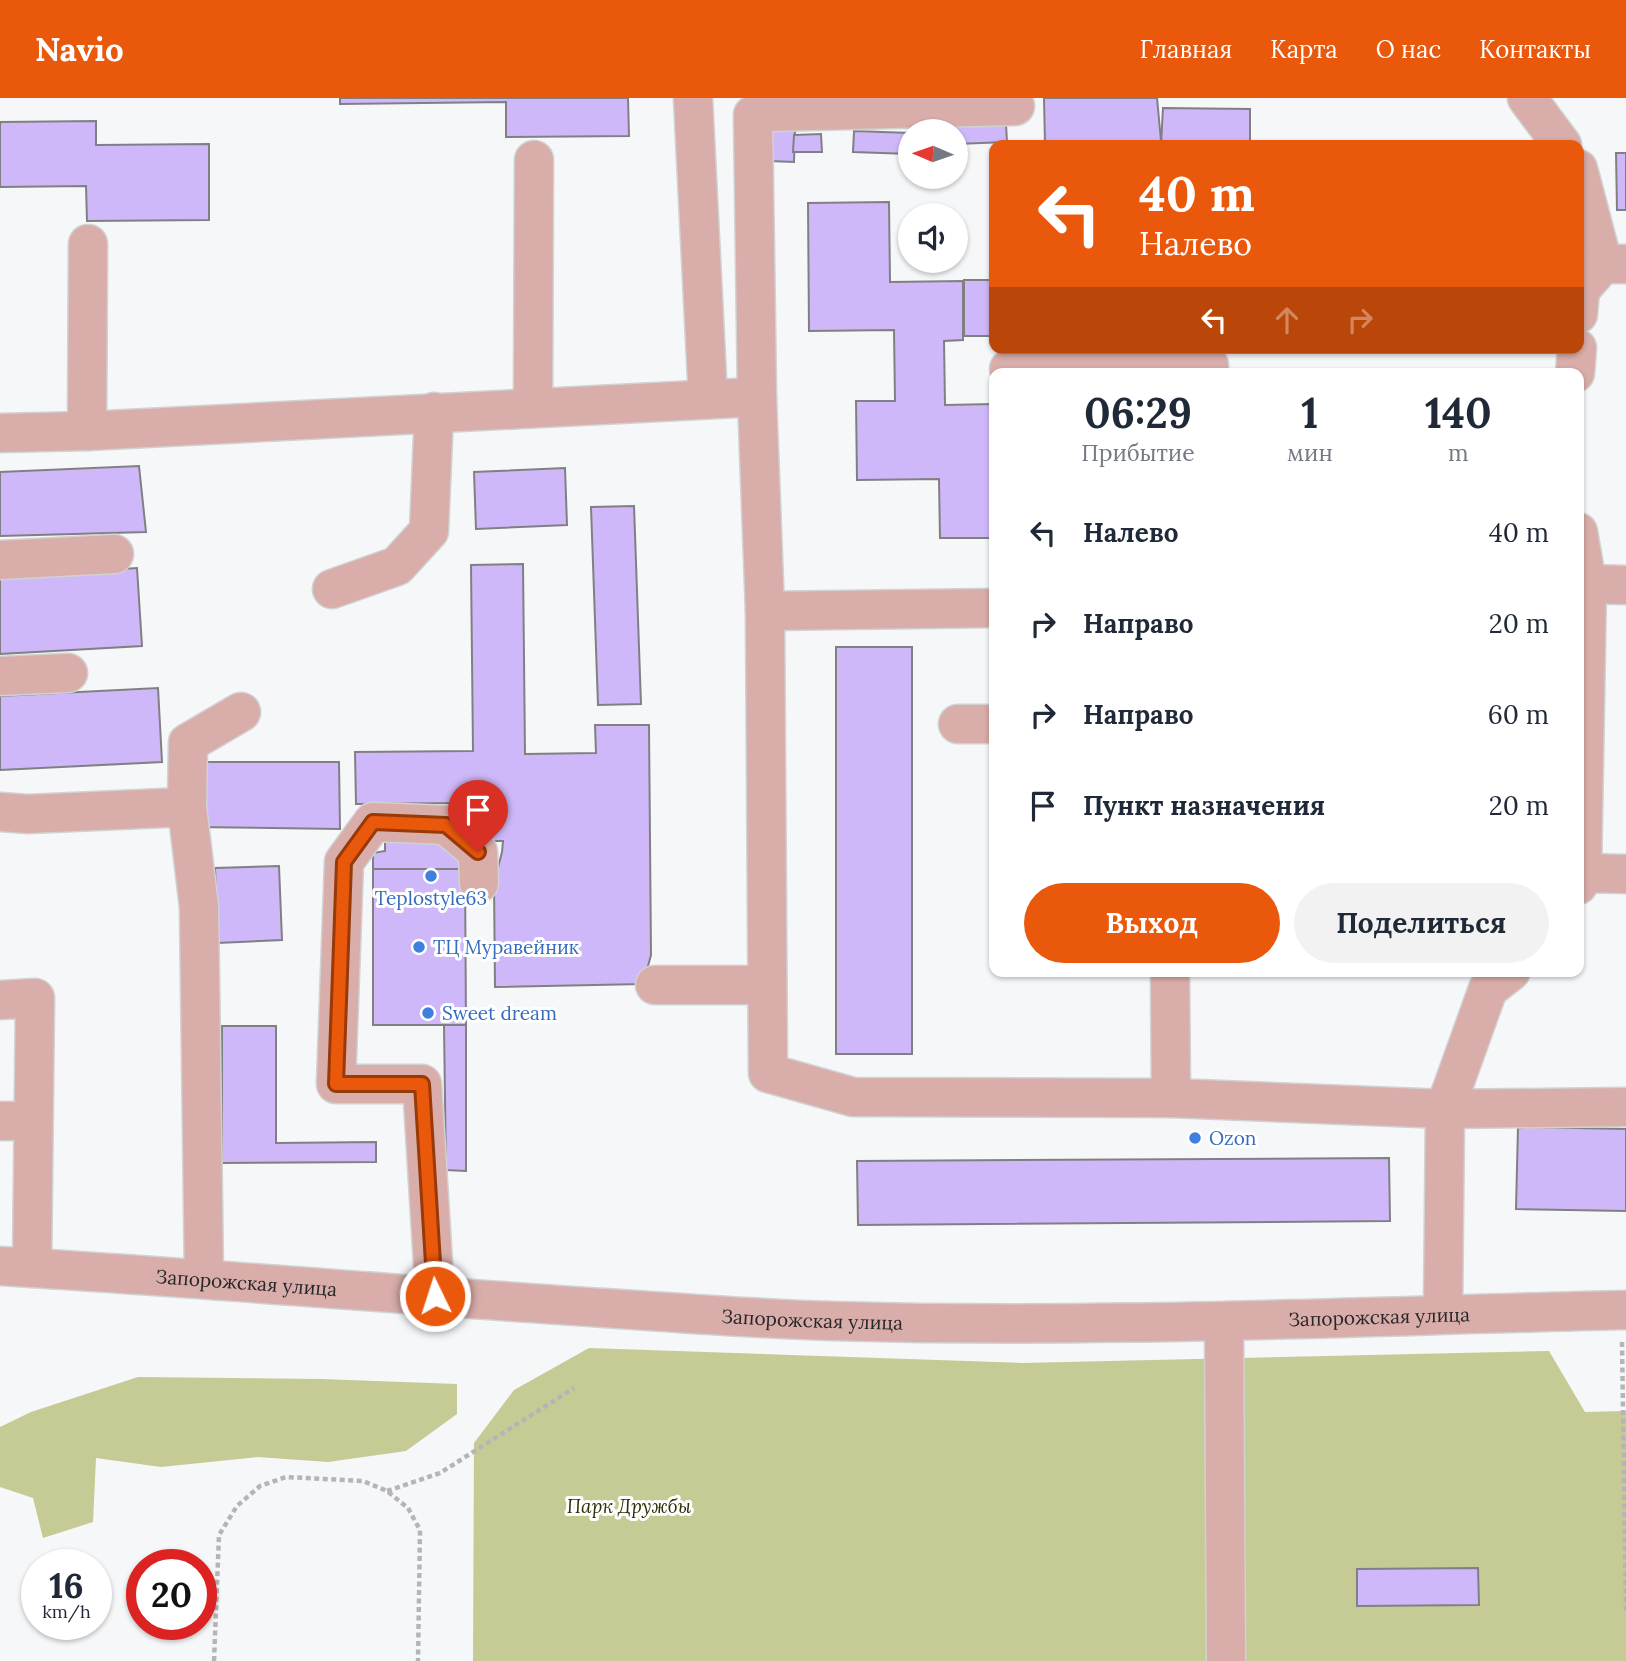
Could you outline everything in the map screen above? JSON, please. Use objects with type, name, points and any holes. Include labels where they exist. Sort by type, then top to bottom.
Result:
[{"type":"street","points":[[692,98],[708,399]]},
{"type":"street","points":[[1527,98],[1558,140]]},
{"type":"street","points":[[1015,106],[769,112],[753,115],[757,397],[765,611],[768,1073],[853,1097],[1171,1098],[1445,1109],[1626,1107]]},
{"type":"street","points":[[533,407],[534,160]]},
{"type":"street","points":[[1584,184],[1615,264],[1584,287]]},
{"type":"street","points":[[87,431],[88,244]]},
{"type":"street","points":[[1022,368],[1165,357],[1209,365],[1209,368]]},
{"type":"street","points":[[0,433],[87,431],[757,397]]},
{"type":"street","points":[[332,589],[397,566],[429,531],[435,412]]},
{"type":"street","points":[[0,561],[114,554]]},
{"type":"street","points":[[1584,567],[1587,584],[1584,710]]},
{"type":"street","points":[[1587,584],[1626,585]]},
{"type":"street","points":[[765,611],[989,608]]},
{"type":"street","points":[[0,676],[68,673]]},
{"type":"street","points":[[204,1278],[199,907],[187,807],[188,743],[241,712]]},
{"type":"street","points":[[0,812],[29,814],[187,807]]},
{"type":"street","points":[[435,1296],[422,1084],[336,1084],[344,862],[373,822],[446,825],[478,852],[479,883]]},
{"type":"street","points":[[1584,879],[1626,874]]},
{"type":"street","points":[[1170,977],[1171,1098]]},
{"type":"street","points":[[1443,1314],[1445,1109],[1488,989],[1503,977]]},
{"type":"street","points":[[656,985],[768,985]]},
{"type":"street","points":[[0,1000],[35,998],[16,1121],[16,1267]]},
{"type":"street","name":"Запорожская улица","points":[[16,1267],[830,1321],[1021,1325],[1224,1322],[1443,1314],[1624,1322]]},
{"type":"street","points":[[1224,1322],[1226,1661]]},
{"type":"path","points":[[1624,1322],[1626,1612]]},
{"type":"path","points":[[387,1491],[440,1472],[574,1388]]},
{"type":"path","points":[[214,1661],[219,1535],[237,1506],[260,1486],[286,1477],[363,1481],[387,1491],[408,1508],[421,1530],[418,1661]]},
{"type":"green space","name":"Парк Дружбы","points":[[589,1348],[1022,1363],[1549,1351],[1585,1412],[1626,1411],[1626,1661],[473,1661],[474,1443],[514,1390]]},
{"type":"green space","points":[[138,1377],[457,1384],[457,1414],[406,1451],[328,1462],[258,1457],[161,1467],[96,1458],[93,1522],[43,1538],[33,1498],[0,1487],[0,1427],[31,1412]]},
{"type":"building","points":[[340,98],[628,98],[629,136],[506,137],[506,102],[340,104]]},
{"type":"building","points":[[1044,98],[1157,98],[1161,140],[1045,140]]},
{"type":"building","points":[[1163,108],[1250,109],[1250,140],[1161,140]]},
{"type":"building","points":[[96,121],[96,145],[209,144],[209,220],[87,221],[86,186],[0,187],[0,122]]},
{"type":"building","points":[[1006,124],[1007,140],[989,140],[989,143],[968,144],[968,126]]},
{"type":"building","points":[[771,130],[795,130],[794,162],[770,161]]},
{"type":"building","points":[[854,131],[898,133],[898,154],[853,152]]},
{"type":"building","points":[[821,134],[822,152],[793,152],[794,135]]},
{"type":"building","points":[[1616,153],[1626,153],[1626,210],[1617,210]]},
{"type":"building","points":[[889,202],[890,282],[963,281],[963,340],[944,341],[945,405],[989,404],[989,538],[940,538],[939,479],[857,480],[856,401],[895,401],[894,330],[809,331],[808,203]]},
{"type":"building","points":[[964,280],[989,280],[989,336],[964,336]]},
{"type":"building","points":[[139,466],[146,532],[0,536],[0,472]]},
{"type":"building","points":[[565,468],[567,525],[476,529],[474,472]]},
{"type":"building","points":[[634,506],[641,704],[598,705],[591,507]]},
{"type":"building","points":[[523,564],[525,754],[596,753],[595,725],[649,725],[651,955],[643,984],[495,987],[494,883],[503,841],[480,841],[458,827],[458,803],[356,804],[355,752],[473,751],[471,565]]},
{"type":"building","points":[[137,568],[142,646],[0,654],[0,576]]},
{"type":"building","points":[[836,647],[912,647],[912,1054],[836,1054]]},
{"type":"building","points":[[158,688],[162,762],[0,770],[0,696]]},
{"type":"building","points":[[193,762],[339,762],[340,829],[194,827]]},
{"type":"building","points":[[385,837],[448,839],[465,869],[373,869],[373,853],[385,851]]},
{"type":"building","points":[[279,866],[282,940],[218,943],[215,868]]},
{"type":"building","name":"ТЦ Муравейник","points":[[373,869],[465,869],[466,1025],[373,1025]]},
{"type":"building","points":[[444,1025],[466,1025],[466,1171],[446,1170]]},
{"type":"building","points":[[222,1026],[276,1026],[276,1143],[376,1142],[376,1162],[222,1163]]},
{"type":"building","points":[[1518,1127],[1626,1129],[1626,1211],[1516,1209]]},
{"type":"building","points":[[1389,1158],[1390,1221],[858,1225],[857,1161]]},
{"type":"building","points":[[1478,1568],[1479,1605],[1357,1606],[1357,1569]]},
{"type":"place","name":"Teplostyle63","points":[[431,876]]},
{"type":"place","name":"ТЦ Муравейник","points":[[419,947]]},
{"type":"place","name":"Sweet dream","points":[[428,1013]]},
{"type":"place","name":"Ozon","points":[[1195,1138]]},
{"type":"route","points":[[435,1296],[422,1084],[336,1084],[344,862],[373,822],[446,825],[478,852]]}]
